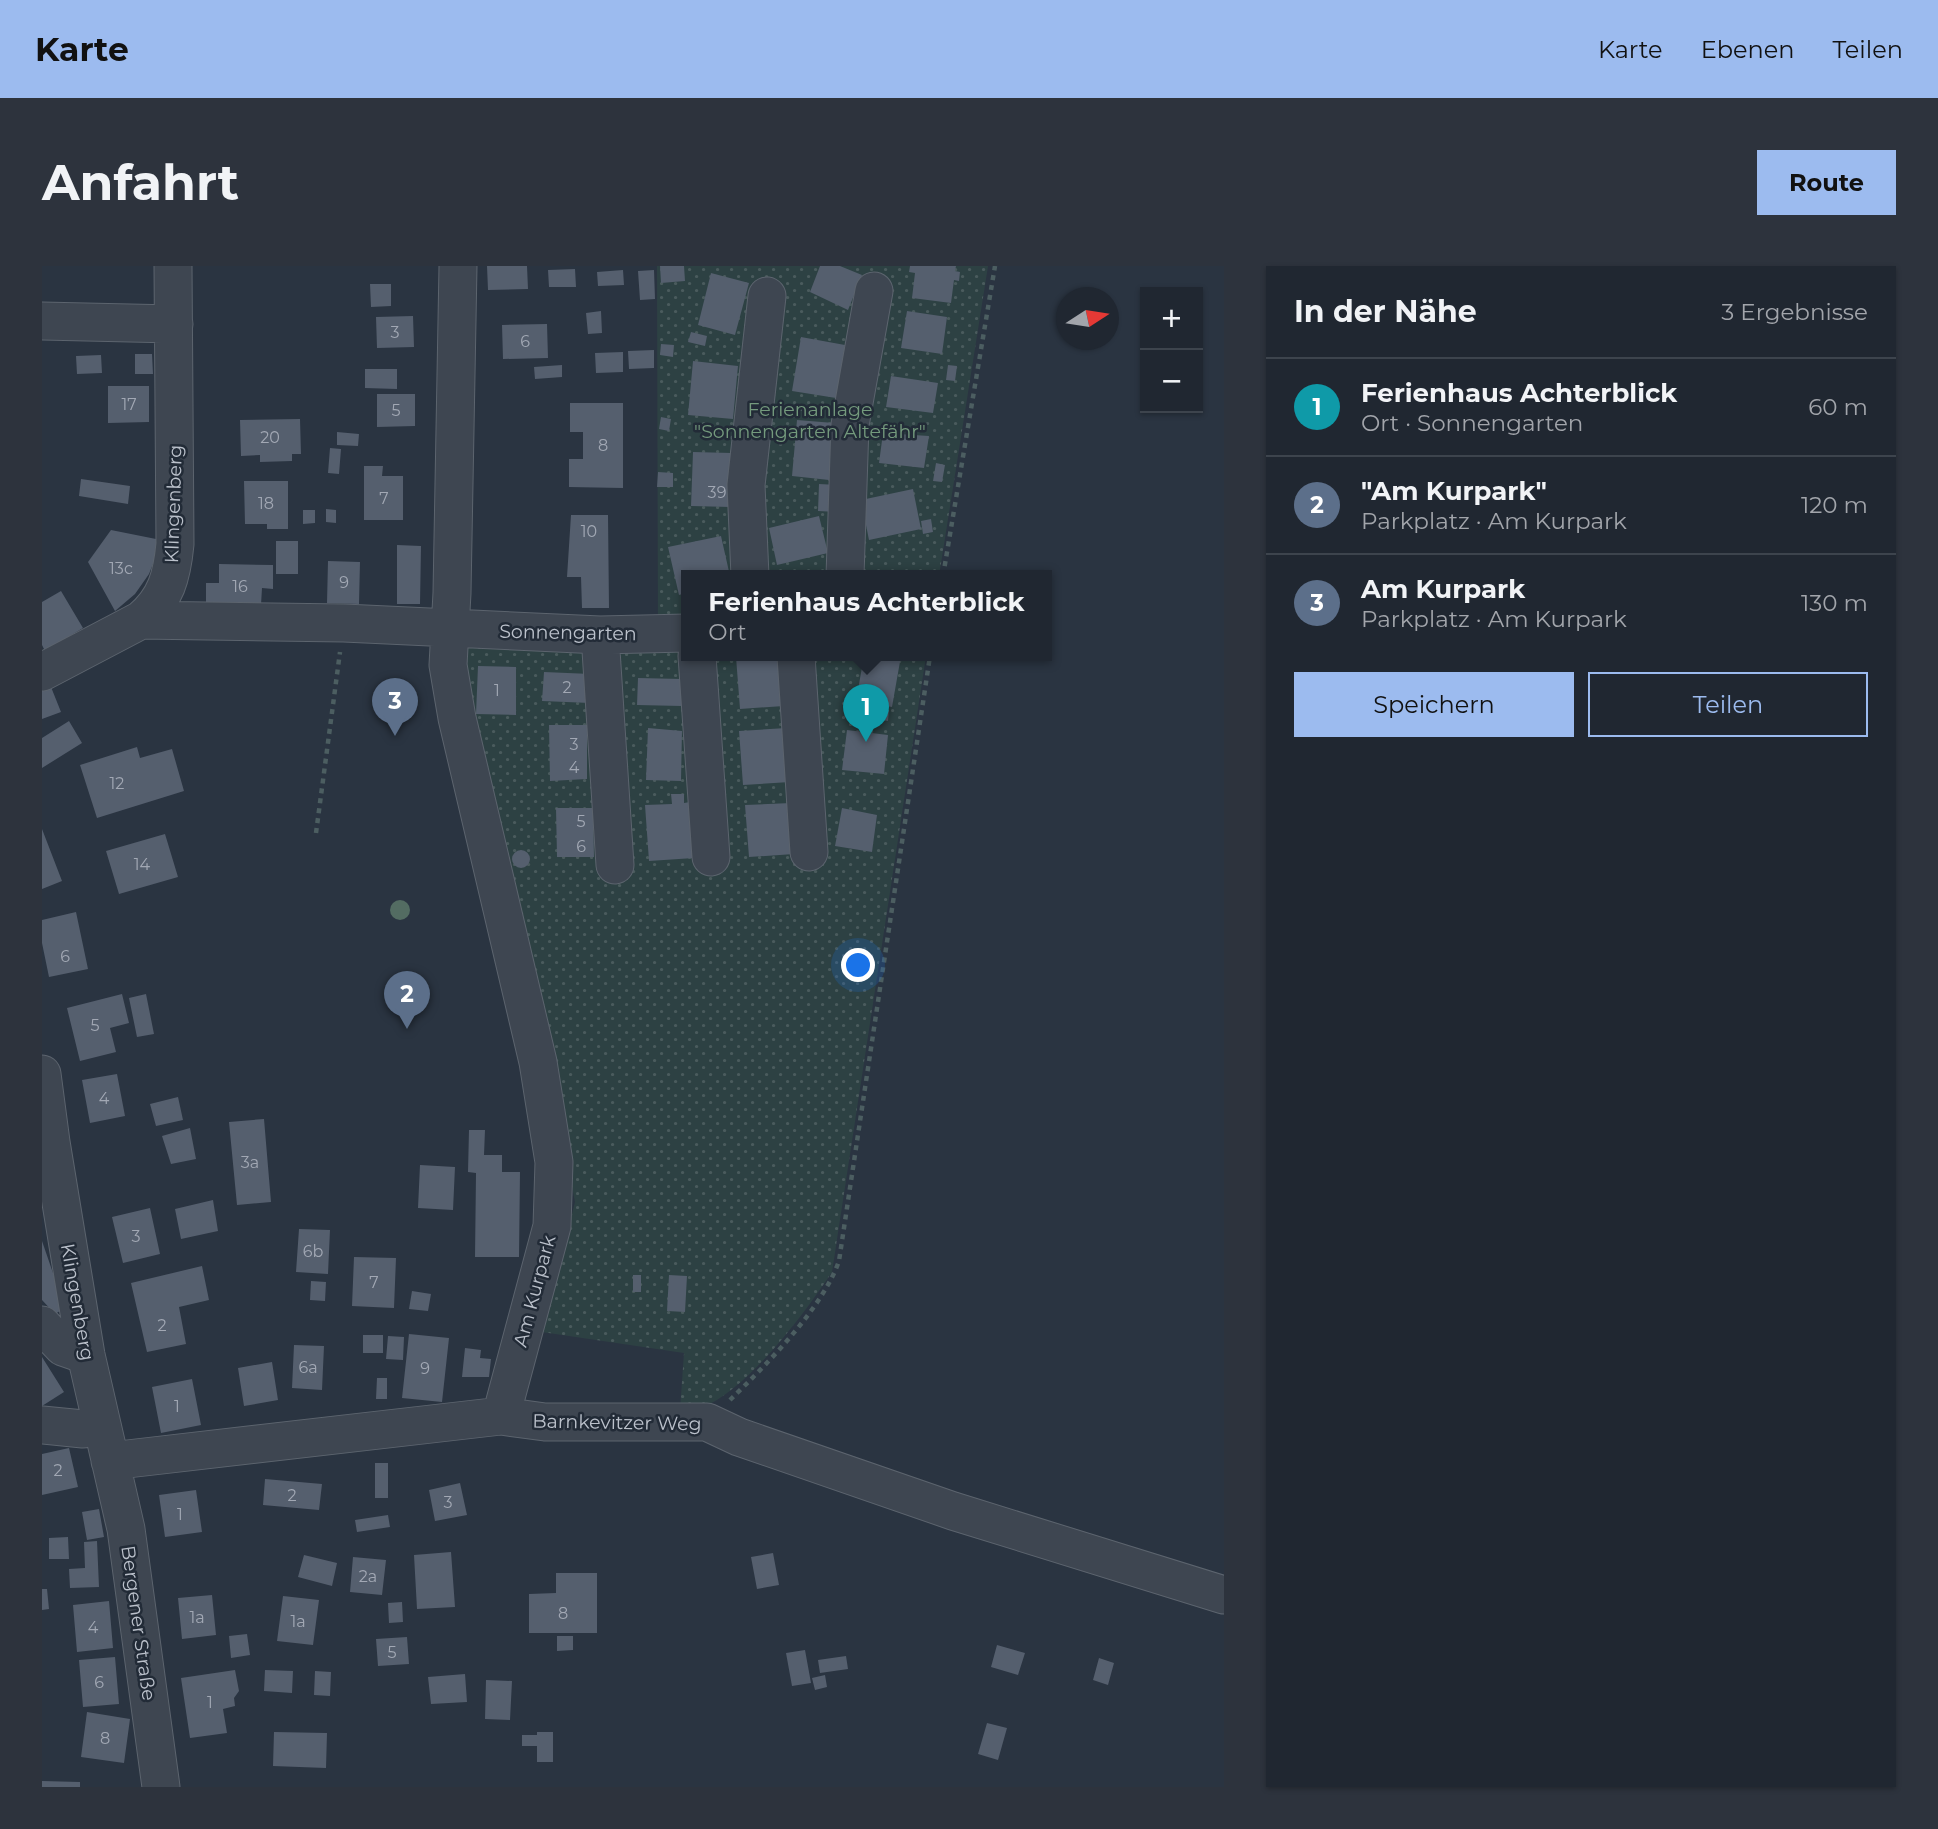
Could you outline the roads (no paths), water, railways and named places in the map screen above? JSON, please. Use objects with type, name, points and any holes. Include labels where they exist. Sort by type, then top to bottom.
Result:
[{"type":"street","name":"Klingenberg","points":[[42,672],[141,620],[163,595],[174,555],[173,266]]},
{"type":"street","name":"Am Kurpark","points":[[458,266],[451,629],[447,665],[538,1062],[554,1162],[552,1226],[501,1416]]},
{"type":"street","points":[[845,570],[850,425],[874,291]]},
{"type":"street","points":[[750,570],[746,485],[767,296]]},
{"type":"street","points":[[42,321],[174,324]]},
{"type":"street","points":[[141,620],[344,623],[451,629]]},
{"type":"street","name":"Sonnengarten","points":[[451,629],[600,635],[681,633]]},
{"type":"street","points":[[600,635],[615,865]]},
{"type":"street","points":[[697,661],[711,857]]},
{"type":"street","points":[[796,661],[808,852]]},
{"type":"street","name":"Klingenberg","points":[[42,1074],[47,1137],[86,1355],[110,1461]]},
{"type":"street","points":[[42,1325],[63,1347],[86,1355]]},
{"type":"street","name":"Barnkevitzer Weg","points":[[110,1461],[501,1416],[545,1422],[707,1422],[739,1437],[953,1511],[1224,1595]]},
{"type":"street","points":[[42,1425],[83,1429],[101,1422]]},
{"type":"street","name":"Bergener Straße","points":[[110,1461],[134,1577],[161,1787]]},
{"type":"place","name":"Am Kurpark","points":[[395,736]]},
{"type":"place","name":"Ferienhaus Achterblick","points":[[866,742]]},
{"type":"place","name":"\"Am Kurpark\"","points":[[407,1029]]},
{"type":"park label","name":"Ferienanlage \"Sonnengarten Altefähr\"","points":[[810,420]]}]
